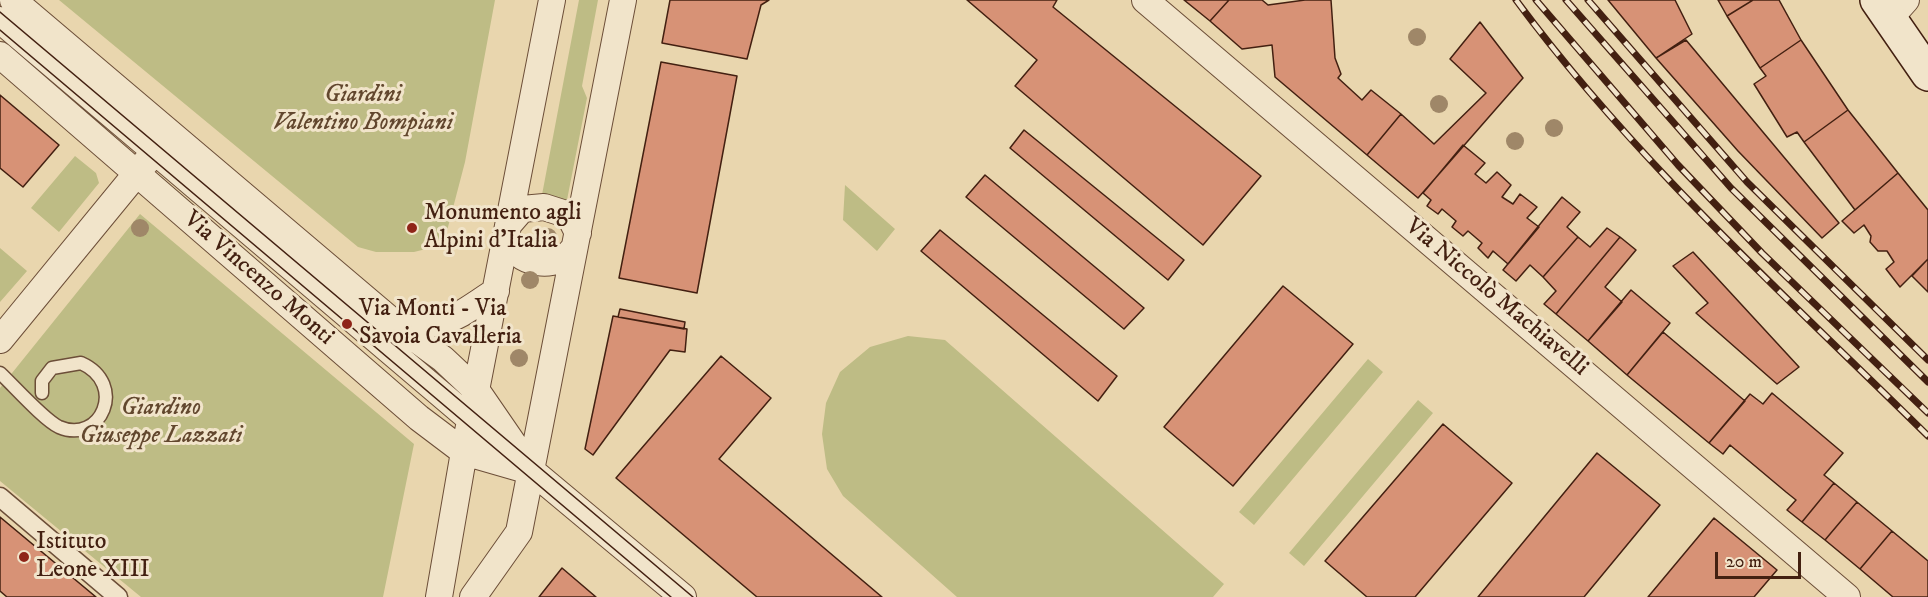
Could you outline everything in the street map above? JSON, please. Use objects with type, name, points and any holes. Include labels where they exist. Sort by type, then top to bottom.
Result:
[{"type":"main road","points":[[1891,6],[1928,74]]},
{"type":"street","name":"Via Vincenzo Monti","points":[[13,0],[162,142],[443,359],[477,391],[532,471],[683,597]]},
{"type":"street","points":[[440,597],[464,452],[552,0]]},
{"type":"street","points":[[473,597],[519,532],[623,0]]},
{"type":"street","name":"Via Niccolò Machiavelli","points":[[1145,0],[1847,597]]},
{"type":"street","points":[[0,20],[162,142],[471,421],[532,471]]},
{"type":"street","name":"Via Vincenzo Monti","points":[[0,56],[419,418],[464,452],[532,471]]},
{"type":"street","points":[[0,340],[162,142]]},
{"type":"street","points":[[544,207],[568,215],[577,240],[562,260],[549,263],[534,261],[517,254],[509,245],[508,230],[522,209],[544,207]]},
{"type":"street","points":[[394,323],[423,326],[447,322],[496,291]]},
{"type":"street","points":[[0,497],[118,597]]},
{"type":"lane","points":[[0,373],[58,426],[75,429],[89,425],[105,411],[107,400],[102,381],[99,375],[81,363],[52,368],[42,381],[42,393]]},
{"type":"green space","name":"Giardini Valentino Bompiani","points":[[59,0],[495,0],[465,162],[448,227],[442,239],[430,248],[414,252],[376,252],[358,247]]},
{"type":"green space","points":[[579,0],[598,0],[582,86],[587,98],[566,205],[541,200]]},
{"type":"green space","points":[[75,156],[96,173],[99,183],[59,232],[31,208]]},
{"type":"green space","points":[[845,185],[895,229],[877,251],[843,220]]},
{"type":"green space","name":"Giardino Giuseppe Lazzati","points":[[140,214],[414,444],[383,597],[141,597],[0,481],[0,388]]},
{"type":"green space","points":[[0,248],[27,271],[0,302]]},
{"type":"green space","points":[[908,336],[945,340],[1224,584],[1213,597],[957,597],[843,496],[827,469],[822,434],[826,403],[840,372],[870,347]]},
{"type":"green space","points":[[1368,359],[1383,372],[1254,525],[1239,512]]},
{"type":"green space","points":[[1418,400],[1433,413],[1304,566],[1289,553]]},
{"type":"building","points":[[670,0],[769,0],[761,5],[747,59],[662,43]]},
{"type":"building","points":[[967,0],[1057,0],[1053,7],[1261,176],[1203,245],[1015,86],[1037,60]]},
{"type":"building","points":[[1184,0],[1229,0],[1210,21]]},
{"type":"building","points":[[1229,0],[1262,0],[1268,5],[1305,0],[1331,0],[1335,58],[1341,74],[1338,78],[1362,100],[1371,90],[1401,114],[1367,155],[1275,77],[1272,45],[1242,49],[1210,21]]},
{"type":"building","points":[[1608,0],[1675,0],[1692,34],[1656,58]]},
{"type":"building","points":[[1718,0],[1753,0],[1727,16]]},
{"type":"building","points":[[1753,0],[1779,0],[1801,40],[1760,68],[1727,16]]},
{"type":"building","points":[[1480,22],[1523,78],[1418,198],[1367,155],[1401,114],[1434,144],[1486,93],[1450,59]]},
{"type":"building","points":[[1686,40],[1839,223],[1822,238],[1738,151],[1656,58]]},
{"type":"building","points":[[1801,40],[1848,110],[1804,142],[1797,132],[1787,137],[1754,84],[1766,76],[1760,68]]},
{"type":"building","points":[[661,62],[737,76],[697,293],[619,278]]},
{"type":"building","points":[[0,95],[59,145],[23,187],[0,168]]},
{"type":"building","points":[[1848,110],[1898,173],[1855,210],[1804,142]]},
{"type":"building","points":[[1024,130],[1184,260],[1168,280],[1010,148]]},
{"type":"building","points":[[1463,145],[1485,163],[1475,174],[1486,183],[1497,172],[1511,185],[1502,197],[1513,204],[1520,194],[1537,207],[1527,218],[1539,227],[1508,264],[1493,251],[1488,258],[1478,248],[1482,243],[1468,231],[1463,236],[1452,227],[1456,221],[1442,209],[1438,214],[1427,206],[1431,200],[1423,193]]},
{"type":"building","points":[[1898,173],[1928,210],[1928,259],[1900,287],[1886,269],[1894,262],[1887,251],[1878,251],[1870,242],[1871,236],[1864,225],[1854,233],[1842,221]]},
{"type":"building","points":[[985,175],[1144,308],[1124,329],[966,197]]},
{"type":"building","points":[[1562,197],[1580,212],[1567,227],[1578,237],[1543,277],[1530,265],[1516,281],[1503,270]]},
{"type":"building","points":[[1607,228],[1620,237],[1556,314],[1544,304],[1556,291],[1543,277],[1578,237],[1590,247]]},
{"type":"building","points":[[940,230],[1117,376],[1098,401],[921,251]]},
{"type":"building","points":[[1620,237],[1636,250],[1605,287],[1622,302],[1588,341],[1556,314]]},
{"type":"building","points":[[1693,252],[1799,367],[1777,384],[1696,313],[1708,303],[1673,266]]},
{"type":"building","points":[[1928,259],[1928,292],[1912,276]]},
{"type":"building","points":[[1283,286],[1353,344],[1233,486],[1164,427]]},
{"type":"building","points":[[1631,290],[1670,323],[1627,375],[1588,341]]},
{"type":"building","points":[[620,309],[685,322],[684,329],[618,317]]},
{"type":"building","points":[[613,316],[687,329],[685,352],[670,350],[593,455],[585,449]]},
{"type":"building","points":[[1663,332],[1745,401],[1709,443],[1627,375]]},
{"type":"building","points":[[721,356],[771,398],[719,459],[882,597],[757,597],[616,478]]},
{"type":"building","points":[[1772,393],[1843,453],[1824,475],[1834,483],[1802,522],[1787,510],[1796,500],[1730,445],[1723,454],[1709,443],[1750,394],[1763,404]]},
{"type":"building","points":[[1443,424],[1512,483],[1415,597],[1367,597],[1325,561]]},
{"type":"building","points":[[1597,453],[1660,505],[1584,597],[1478,597]]},
{"type":"building","points":[[1834,483],[1857,502],[1825,540],[1802,522]]},
{"type":"building","points":[[1857,502],[1892,531],[1860,569],[1825,540]]},
{"type":"building","name":"Istituto Leone XIII","points":[[0,517],[96,597],[7,597],[0,591]]},
{"type":"building","points":[[1714,518],[1777,570],[1754,597],[1648,597]]},
{"type":"building","points":[[1892,531],[1928,561],[1928,597],[1893,597],[1860,569]]},
{"type":"building","points":[[562,568],[596,597],[539,597]]},
{"type":"tram line","points":[[0,12],[693,597]]},
{"type":"tram line","points":[[0,30],[671,597]]},
{"type":"railway","points":[[1516,0],[1562,59],[1661,172],[1713,226],[1928,436]]},
{"type":"railway","points":[[1536,0],[1678,165],[1762,253],[1928,413]]},
{"type":"railway","points":[[1566,0],[1731,188],[1928,382]]},
{"type":"railway","points":[[1588,0],[1747,182],[1928,360]]},
{"type":"place","name":"Monumento agli Alpini d'Italia","points":[[412,228]]},
{"type":"place","name":"Via Monti - Via Savoia Cavalleria","points":[[347,324]]},
{"type":"place","name":"Istituto Leone XIII","points":[[24,557]]}]
